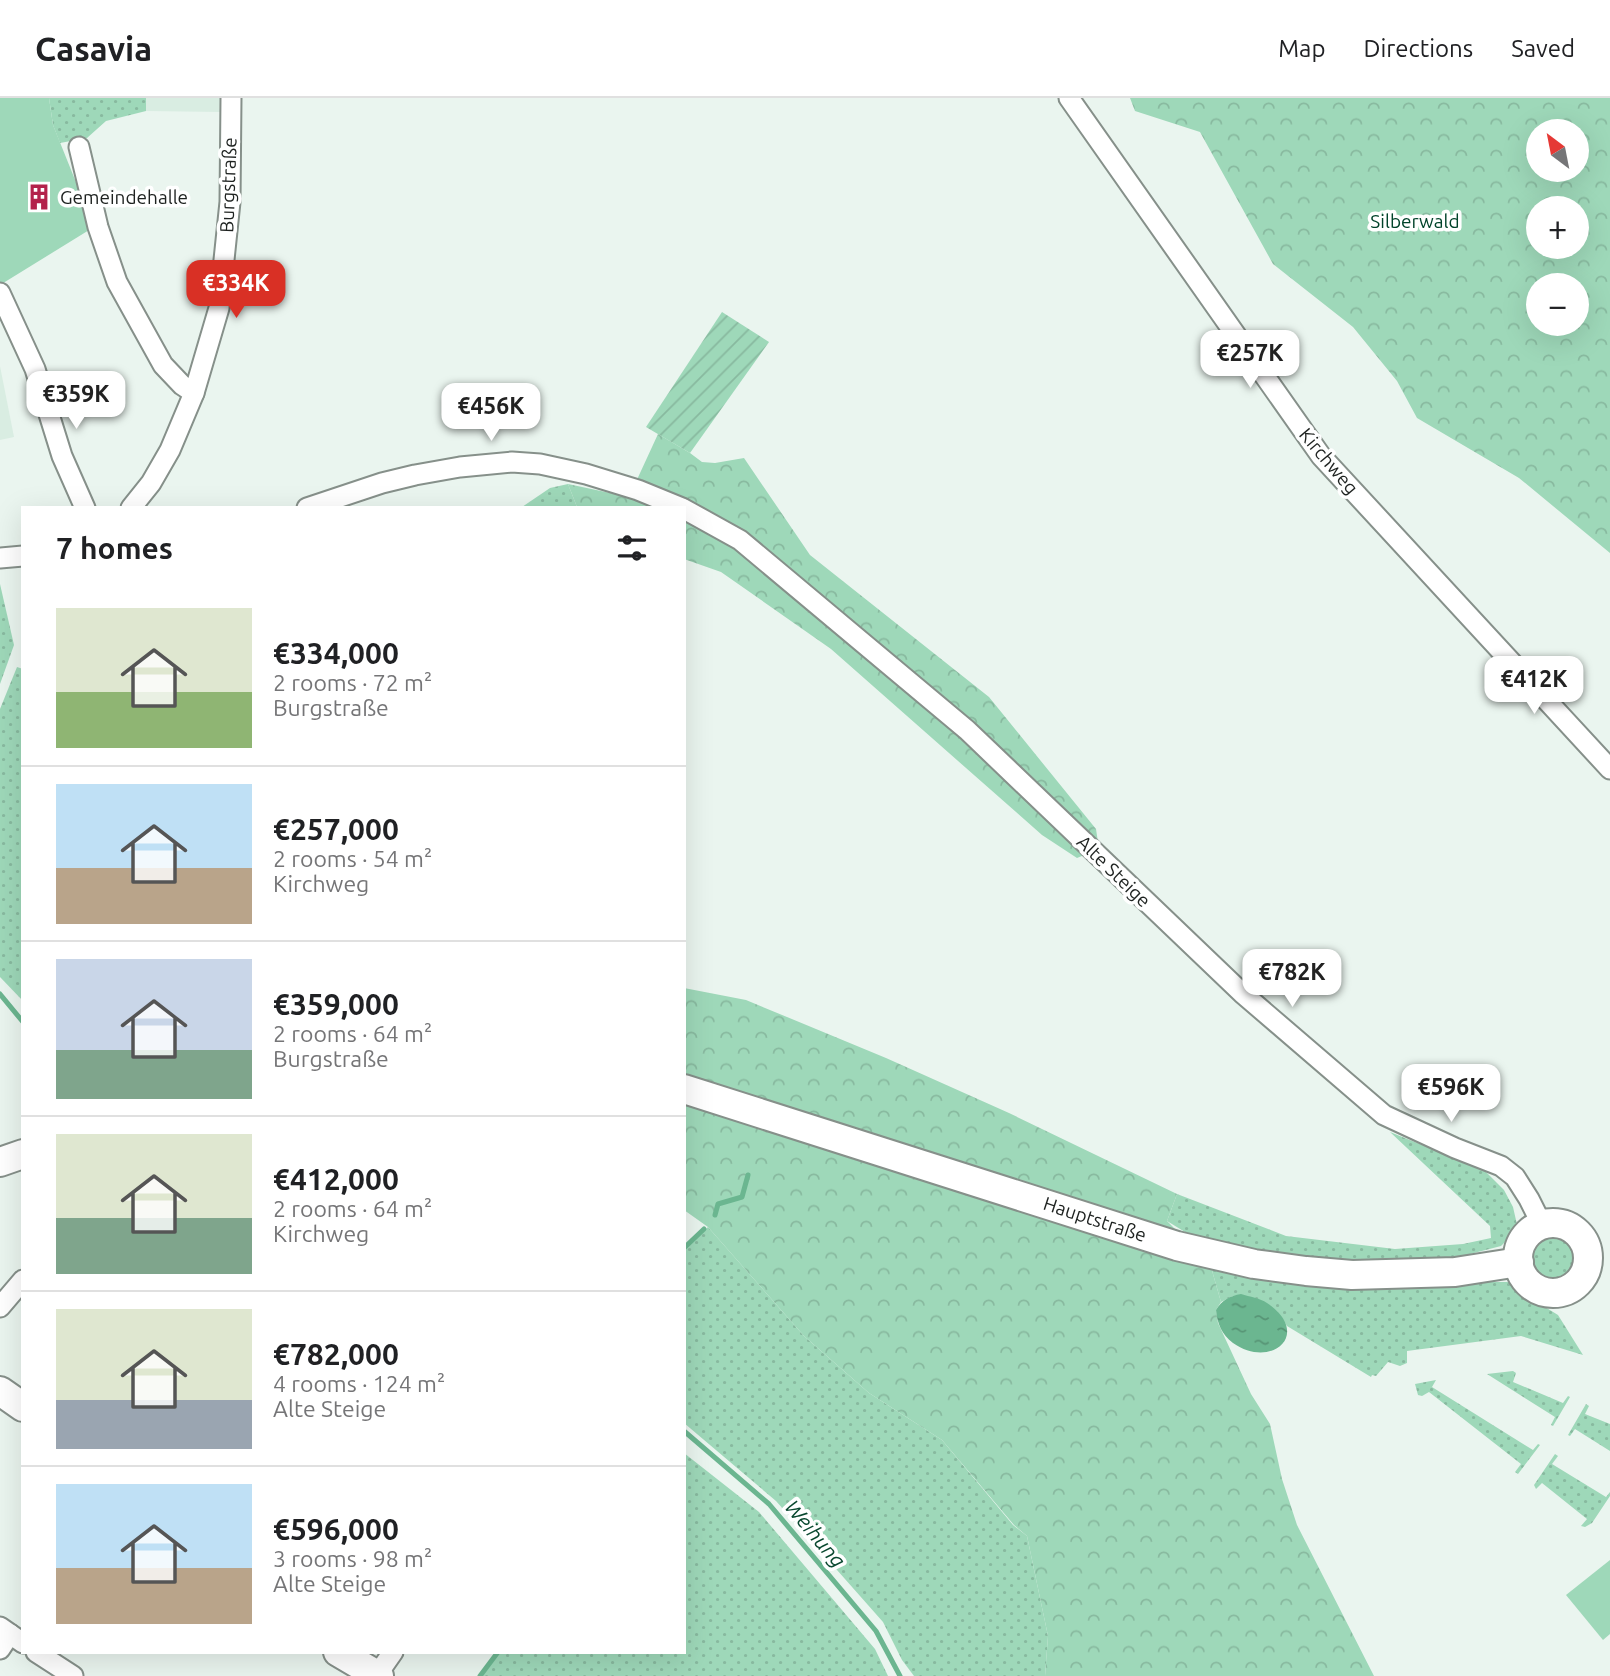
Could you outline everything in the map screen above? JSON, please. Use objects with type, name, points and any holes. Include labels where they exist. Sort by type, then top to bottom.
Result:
[{"type":"main road","name":"Hauptstraße","points":[[686,1090],[1177,1246],[1254,1264],[1352,1275],[1455,1272],[1518,1262]]},
{"type":"main road","points":[[1542,1225],[1566,1226],[1576,1231],[1599,1253],[1588,1264],[1580,1280],[1558,1293],[1544,1292],[1529,1284],[1521,1273],[1518,1262],[1519,1250],[1524,1240],[1531,1231],[1542,1225]]},
{"type":"main road","points":[[0,1391],[21,1406]]},
{"type":"main road","points":[[341,1654],[378,1675]]},
{"type":"street","name":"Burgstraße","points":[[133,506],[151,483],[170,450],[194,393],[219,309],[230,202],[231,98]]},
{"type":"street","name":"Kirchweg","points":[[1069,98],[1321,456],[1610,769]]},
{"type":"street","points":[[79,147],[98,227],[117,282],[163,365],[182,385],[194,393]]},
{"type":"street","points":[[0,293],[35,369],[62,456],[85,506]]},
{"type":"street","name":"Alte Steige","points":[[313,506],[415,475],[512,462],[540,464],[586,474],[678,506]]},
{"type":"street","name":"Alte Steige","points":[[686,510],[740,540],[967,730],[1242,993],[1384,1115],[1501,1166],[1514,1177],[1542,1225]]},
{"type":"street","points":[[0,558],[21,556]]},
{"type":"street","points":[[0,1307],[21,1282]]},
{"type":"street","points":[[39,1654],[73,1676]]},
{"type":"street","points":[[378,1675],[392,1654]]},
{"type":"shaded area","points":[[146,98],[221,98],[221,112],[146,111]]},
{"type":"shaded area","points":[[0,366],[14,437],[0,440]]},
{"type":"green space","points":[[0,98],[49,98],[53,125],[94,227],[0,285]]},
{"type":"green space","points":[[49,98],[146,98],[146,111],[106,121],[87,138],[60,143],[53,125]]},
{"type":"green space","name":"Silberwald","points":[[1130,98],[1610,98],[1610,553],[1519,478],[1417,418],[1397,381],[1353,327],[1273,264],[1200,132],[1135,111]]},
{"type":"green space","points":[[722,312],[769,342],[690,453],[646,427]]},
{"type":"green space","points":[[658,434],[702,462],[715,463],[744,458],[810,555],[989,697],[1096,829],[1099,849],[1077,858],[1042,835],[831,649],[721,572],[686,560],[686,506],[577,506],[568,484],[629,497]]},
{"type":"green space","points":[[568,484],[577,506],[523,506],[550,488]]},
{"type":"green space","points":[[0,584],[14,645],[0,684]]},
{"type":"green space","points":[[17,667],[21,668],[21,999],[0,977],[0,709]]},
{"type":"green space","points":[[686,988],[746,1000],[886,1058],[1009,1113],[1177,1194],[1167,1221],[1211,1267],[1221,1302],[1216,1310],[1218,1323],[1251,1394],[1270,1424],[1282,1479],[1297,1525],[1374,1676],[1045,1676],[1048,1636],[1027,1536],[1014,1525],[942,1440],[869,1393],[804,1336],[708,1227],[686,1211]]},
{"type":"green space","points":[[1390,1132],[1484,1170],[1504,1190],[1513,1207],[1518,1229],[1501,1246],[1443,1261],[1360,1264],[1250,1250],[1185,1232],[1167,1221],[1177,1194],[1286,1236],[1395,1249],[1463,1244],[1491,1238],[1490,1226]]},
{"type":"green space","points":[[1554,1223],[1579,1233],[1589,1258],[1579,1283],[1554,1293],[1529,1283],[1519,1258],[1529,1233]]},
{"type":"green space","points":[[708,1227],[804,1336],[869,1393],[942,1440],[1013,1525],[1027,1536],[1048,1636],[1045,1676],[914,1676],[902,1660],[883,1622],[776,1501],[686,1425],[686,1247]]},
{"type":"green space","points":[[1211,1267],[1376,1282],[1516,1282],[1532,1299],[1558,1315],[1583,1355],[1521,1336],[1407,1351],[1407,1363],[1400,1366],[1388,1362],[1376,1376],[1371,1377],[1287,1326],[1277,1311],[1233,1296],[1221,1302]]},
{"type":"green space","points":[[1513,1371],[1516,1373],[1513,1382],[1563,1403],[1570,1397],[1553,1426],[1551,1425],[1555,1417],[1487,1374]]},
{"type":"green space","points":[[1436,1380],[1432,1387],[1533,1450],[1540,1445],[1518,1474],[1515,1472],[1521,1464],[1429,1392],[1418,1395],[1415,1384]]},
{"type":"green space","points":[[1586,1404],[1589,1406],[1585,1414],[1610,1424],[1610,1451],[1575,1429],[1568,1435]]},
{"type":"green space","points":[[1555,1454],[1558,1456],[1552,1464],[1606,1497],[1610,1492],[1592,1523],[1585,1527],[1581,1526],[1587,1519],[1542,1483],[1536,1489],[1534,1485]]},
{"type":"green space","points":[[686,1455],[759,1512],[875,1649],[888,1676],[478,1676],[494,1654],[686,1654]]},
{"type":"green space","points":[[1610,1560],[1610,1634],[1603,1640],[1566,1595]]},
{"type":"water","points":[[1241,1294],[1264,1301],[1280,1315],[1286,1326],[1282,1345],[1261,1352],[1247,1350],[1226,1336],[1219,1324],[1216,1310],[1227,1299]]},
{"type":"waterway","name":"Weihung","points":[[0,994],[21,1020]]},
{"type":"waterway","points":[[715,1215],[718,1204],[742,1197],[748,1175]]},
{"type":"waterway","points":[[686,1246],[704,1229]]},
{"type":"waterway","name":"Weihung","points":[[686,1433],[769,1504],[876,1631],[900,1676]]},
{"type":"waterway","points":[[480,1676],[496,1654]]},
{"type":"place","name":"Gemeindehalle","points":[[39,197]]}]
